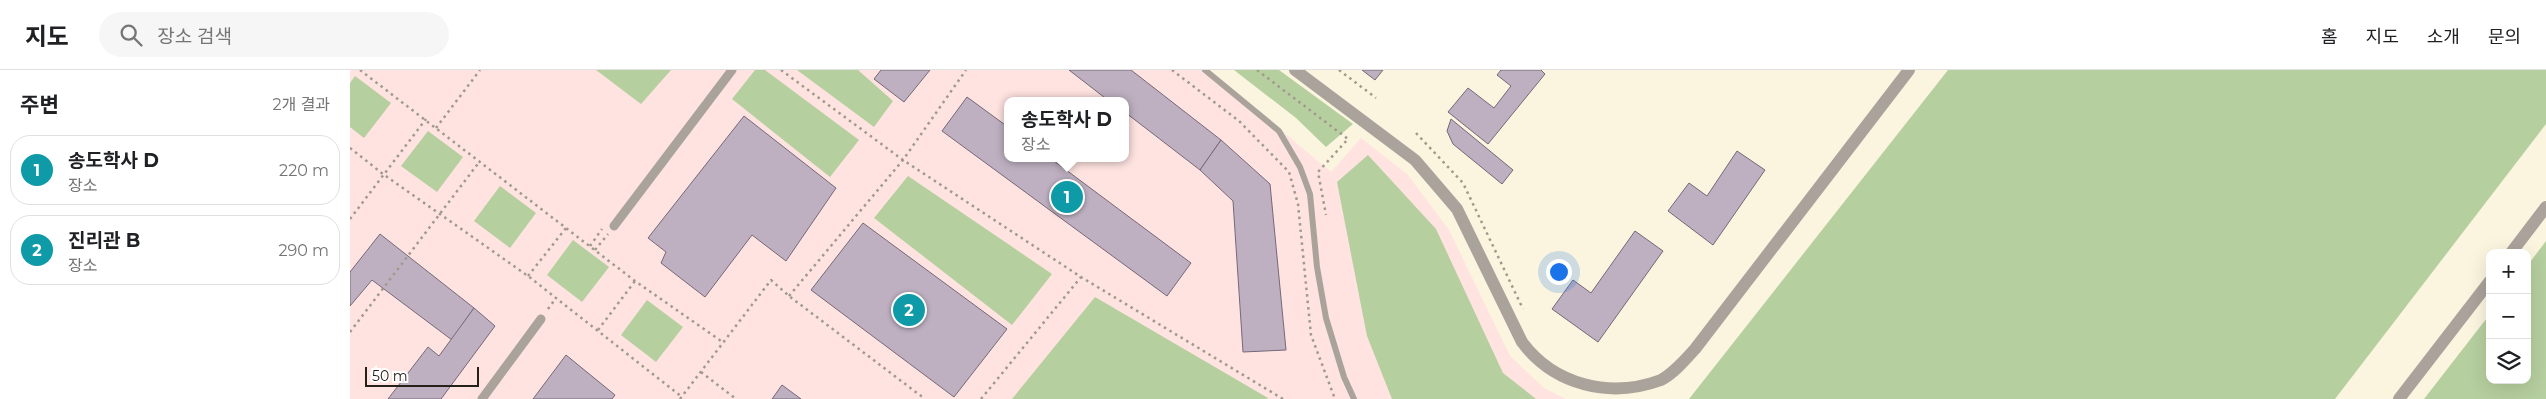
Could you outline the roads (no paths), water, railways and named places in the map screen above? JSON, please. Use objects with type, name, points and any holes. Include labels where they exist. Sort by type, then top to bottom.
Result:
[{"type":"street","points":[[614,226],[732,70]]},
{"type":"street","points":[[1295,70],[1415,160],[1456,210],[1522,342],[1535,360],[1553,374],[1575,386],[1619,392],[1641,389],[1661,380],[1695,349],[1909,70]]},
{"type":"street","points":[[2514,249],[2546,208]]},
{"type":"street","points":[[2399,399],[2486,286]]},
{"type":"street","points":[[482,399],[542,319]]},
{"type":"lane","points":[[1206,70],[1279,130],[1300,168],[1310,194],[1317,267],[1326,318],[1344,377],[1354,399]]},
{"type":"place","name":"송도학사 D","points":[[1067,197]]},
{"type":"place","name":"진리관 B","points":[[909,310]]}]
